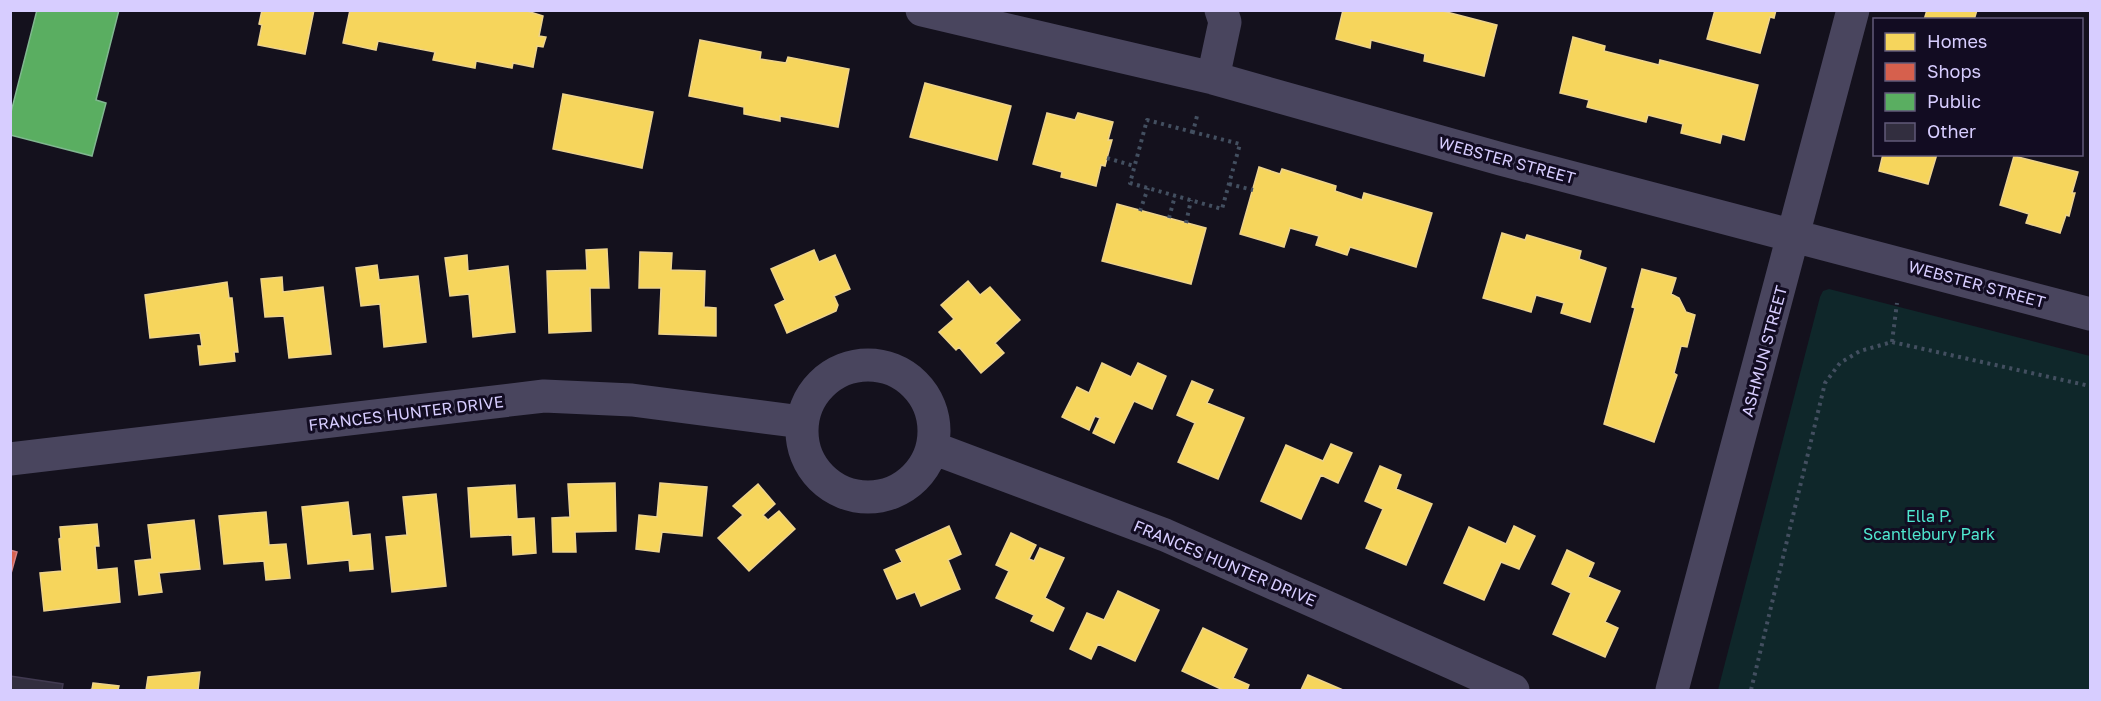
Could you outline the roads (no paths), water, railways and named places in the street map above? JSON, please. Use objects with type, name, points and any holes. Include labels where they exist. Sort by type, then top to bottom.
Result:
[{"type":"street","name":"WEBSTER STREET","points":[[922,10],[1213,78],[1493,157],[2091,314]]},
{"type":"street","name":"ASHMUN STREET","points":[[1672,690],[1853,10]]},
{"type":"street","points":[[1213,78],[1230,14]]},
{"type":"street","points":[[865,364],[877,365],[899,371],[917,386],[930,405],[935,428],[933,448],[923,468],[907,485],[886,495],[863,497],[840,491],[828,484],[813,467],[803,446],[802,423],[809,400],[823,381],[843,369],[865,364]]},
{"type":"street","name":"FRANCES HUNTER DRIVE","points":[[10,459],[544,396],[632,400],[802,423]]},
{"type":"street","name":"FRANCES HUNTER DRIVE","points":[[933,448],[1165,536],[1513,690]]},
{"type":"park label","name":"Ella P. Scantlebury Park","points":[[1929,525]]}]
